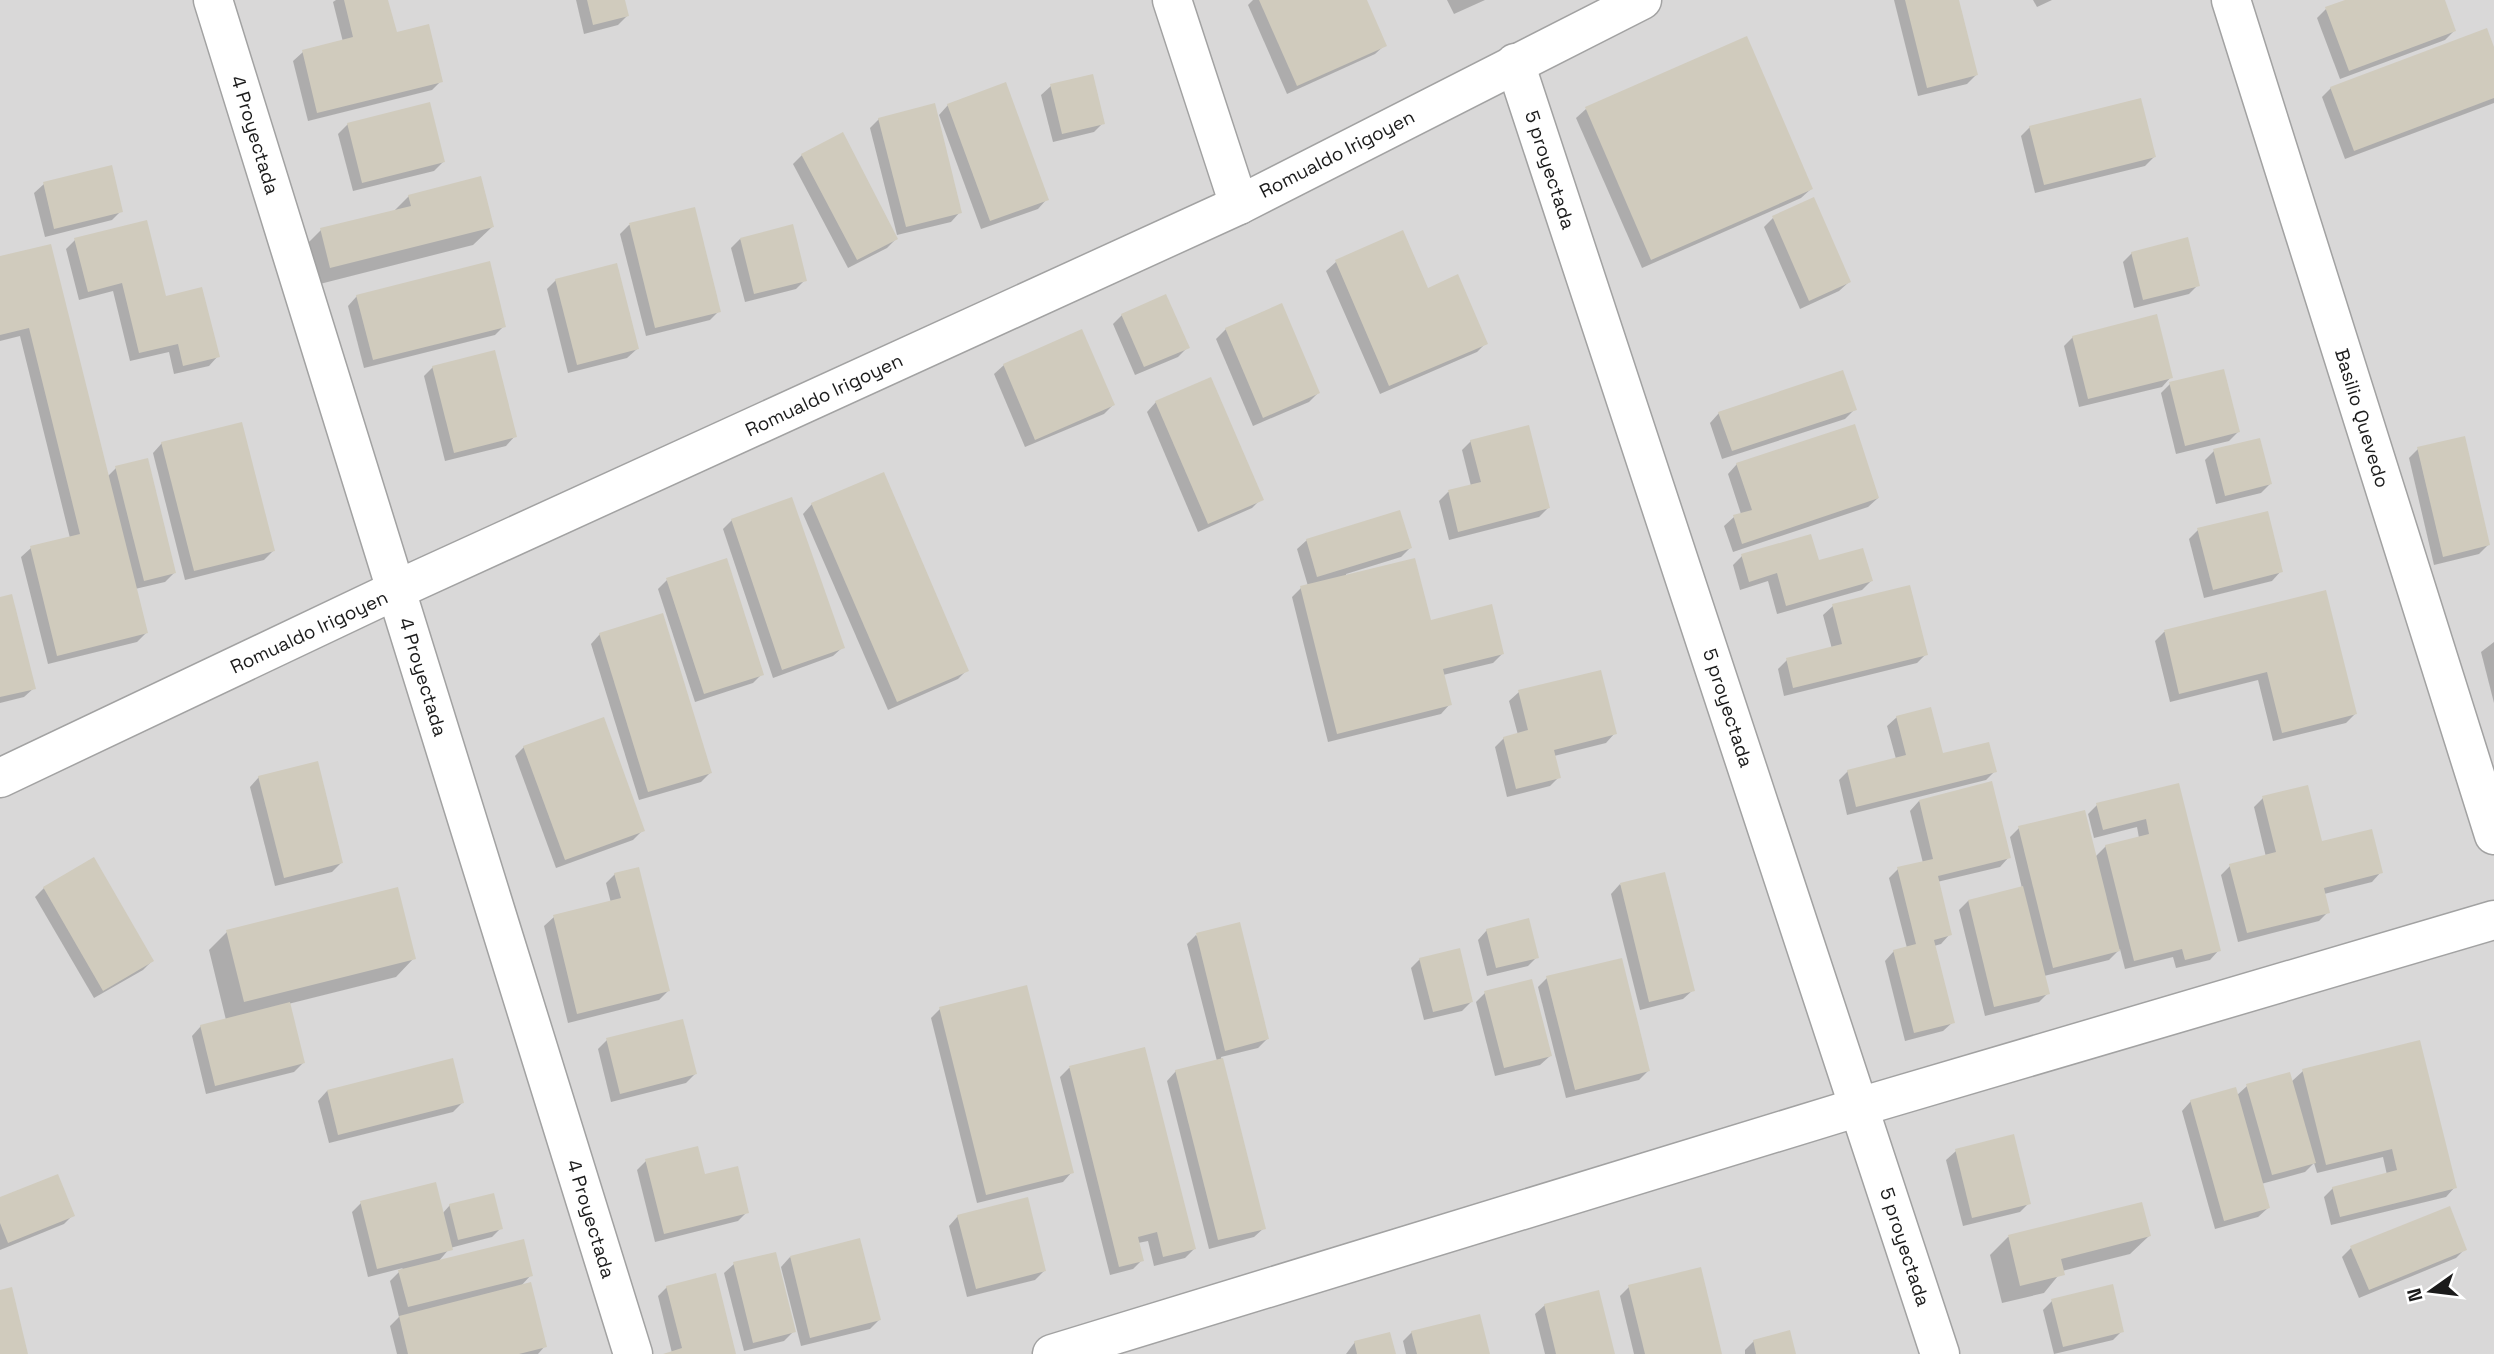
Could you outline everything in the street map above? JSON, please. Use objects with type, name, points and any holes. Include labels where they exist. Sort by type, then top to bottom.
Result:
[{"type":"street","name":"4 Proyectada","points":[[213,0],[633,1354]]},
{"type":"street","points":[[1172,0],[1239,205]]},
{"type":"street","name":"Romualdo Irigoyen","points":[[0,778],[396,590],[1239,205],[1642,0]]},
{"type":"street","name":"Basilio Quevedo","points":[[2231,0],[2494,835]]},
{"type":"street","name":"5 proyectada","points":[[1515,63],[1940,1354]]},
{"type":"street","points":[[1052,1354],[1859,1107],[2494,920]]},
{"type":"shaded area","points":[[0,0],[2494,0],[2494,1354],[0,1354]]},
{"type":"building","points":[[344,0],[388,0],[397,32],[429,24],[443,82],[317,113],[302,50],[353,37]]},
{"type":"building","points":[[587,0],[625,0],[629,16],[593,25]]},
{"type":"building","points":[[1259,0],[1367,0],[1387,46],[1297,86]]},
{"type":"building","points":[[1905,0],[1959,0],[1978,75],[1927,88]]},
{"type":"building","points":[[2345,0],[2445,0],[2456,31],[2349,71],[2325,7]]},
{"type":"building","points":[[2487,28],[2494,47],[2494,98],[2354,151],[2330,87]]},
{"type":"building","points":[[1747,36],[1813,189],[1651,260],[1585,107]]},
{"type":"building","points":[[1093,74],[1105,124],[1062,134],[1050,84]]},
{"type":"building","points":[[1006,82],[1049,200],[990,221],[947,104]]},
{"type":"building","points":[[2141,98],[2156,157],[2044,185],[2029,126]]},
{"type":"building","points":[[430,102],[445,162],[362,183],[347,123]]},
{"type":"building","points":[[935,103],[962,213],[906,227],[878,118]]},
{"type":"building","points":[[843,132],[898,239],[857,260],[801,154]]},
{"type":"building","points":[[112,165],[123,212],[54,229],[43,182]]},
{"type":"building","points":[[481,176],[494,227],[330,268],[320,228],[411,206],[408,195]]},
{"type":"building","points":[[1814,197],[1851,282],[1809,301],[1772,216]]},
{"type":"building","points":[[695,207],[721,312],[655,328],[629,223]]},
{"type":"building","points":[[147,220],[166,296],[202,287],[220,357],[183,366],[178,344],[139,353],[122,283],[88,292],[74,238]]},
{"type":"building","points":[[793,224],[807,281],[754,294],[740,238]]},
{"type":"building","points":[[1403,230],[1428,288],[1458,274],[1488,344],[1389,386],[1335,260]]},
{"type":"building","points":[[2188,237],[2200,286],[2143,300],[2131,252]]},
{"type":"building","points":[[51,244],[148,633],[57,656],[30,546],[80,534],[29,328],[0,335],[0,256]]},
{"type":"building","points":[[490,261],[506,327],[373,360],[356,295]]},
{"type":"building","points":[[617,263],[639,349],[577,365],[555,279]]},
{"type":"building","points":[[1166,294],[1190,348],[1144,367],[1121,314]]},
{"type":"building","points":[[1282,303],[1320,393],[1263,418],[1225,328]]},
{"type":"building","points":[[2157,314],[2173,378],[2088,399],[2072,336]]},
{"type":"building","points":[[1082,329],[1115,405],[1035,440],[1003,364]]},
{"type":"building","points":[[495,350],[517,437],[454,453],[432,366]]},
{"type":"building","points":[[2224,369],[2240,432],[2185,446],[2169,382]]},
{"type":"building","points":[[1843,370],[1857,410],[1732,451],[1718,412]]},
{"type":"building","points":[[1211,377],[1264,500],[1208,524],[1155,401]]},
{"type":"building","points":[[242,422],[275,551],[194,571],[161,442]]},
{"type":"building","points":[[1855,424],[1879,498],[1742,544],[1733,515],[1752,510],[1736,463]]},
{"type":"building","points":[[1529,425],[1550,508],[1458,532],[1448,490],[1481,482],[1470,440]]},
{"type":"building","points":[[2465,436],[2490,545],[2443,557],[2417,447]]},
{"type":"building","points":[[2260,438],[2272,484],[2225,496],[2213,449]]},
{"type":"building","points":[[148,458],[176,573],[144,581],[115,466]]},
{"type":"building","points":[[884,472],[969,671],[897,702],[811,503]]},
{"type":"building","points":[[792,497],[845,648],[782,670],[731,519]]},
{"type":"building","points":[[1400,510],[1412,548],[1317,577],[1306,539]]},
{"type":"building","points":[[2268,511],[2283,572],[2213,590],[2197,528]]},
{"type":"building","points":[[1811,534],[1819,560],[1863,548],[1873,581],[1786,606],[1777,573],[1749,582],[1741,554]]},
{"type":"building","points":[[727,558],[764,675],[704,694],[666,578]]},
{"type":"building","points":[[1415,558],[1431,620],[1492,604],[1504,654],[1443,669],[1452,705],[1337,734],[1300,586]]},
{"type":"building","points":[[1910,585],[1928,655],[1793,688],[1786,658],[1842,644],[1832,604]]},
{"type":"building","points":[[2326,590],[2357,714],[2282,733],[2267,672],[2179,694],[2164,630]]},
{"type":"building","points":[[12,594],[36,689],[0,697],[0,597]]},
{"type":"building","points":[[663,613],[712,773],[648,792],[599,633]]},
{"type":"building","points":[[1601,670],[1617,734],[1554,750],[1561,778],[1516,789],[1503,737],[1528,730],[1518,690]]},
{"type":"building","points":[[1931,707],[1943,753],[1989,742],[1997,772],[1856,807],[1847,770],[1906,755],[1896,716]]},
{"type":"building","points":[[604,717],[645,831],[565,860],[523,746]]},
{"type":"building","points":[[318,761],[343,863],[284,878],[258,776]]},
{"type":"building","points":[[1992,781],[2011,858],[1938,876],[1952,935],[1934,940],[1955,1023],[1914,1033],[1893,950],[1916,944],[1897,867],[1933,859],[1919,800]]},
{"type":"building","points":[[2179,783],[2221,951],[2185,960],[2182,949],[2134,961],[2105,845],[2149,834],[2146,819],[2103,830],[2096,803]]},
{"type":"building","points":[[2308,785],[2322,841],[2372,829],[2383,873],[2324,888],[2330,913],[2247,933],[2229,864],[2276,852],[2262,796]]},
{"type":"building","points":[[2085,810],[2120,951],[2053,968],[2018,826]]},
{"type":"building","points":[[94,857],[154,961],[103,991],[43,887]]},
{"type":"building","points":[[639,867],[670,991],[577,1014],[553,915],[621,898],[614,873]]},
{"type":"building","points":[[1665,872],[1695,991],[1649,1002],[1620,883]]},
{"type":"building","points":[[2023,886],[2050,994],[1994,1007],[1968,900]]},
{"type":"building","points":[[398,887],[416,959],[244,1002],[226,930]]},
{"type":"building","points":[[1529,918],[1539,958],[1496,968],[1486,929]]},
{"type":"building","points":[[1240,922],[1269,1039],[1225,1051],[1196,933]]},
{"type":"building","points":[[1460,948],[1473,1002],[1433,1012],[1419,958]]},
{"type":"building","points":[[1622,958],[1650,1071],[1575,1090],[1546,976]]},
{"type":"building","points":[[1532,979],[1552,1056],[1504,1068],[1484,991]]},
{"type":"building","points":[[1027,985],[1074,1173],[986,1195],[939,1007]]},
{"type":"building","points":[[290,1002],[305,1063],[215,1086],[200,1025]]},
{"type":"building","points":[[683,1019],[697,1074],[620,1094],[606,1038]]},
{"type":"building","points":[[2420,1040],[2457,1188],[2340,1217],[2332,1187],[2397,1170],[2392,1149],[2326,1165],[2302,1069]]},
{"type":"building","points":[[1145,1047],[1196,1249],[1163,1257],[1157,1232],[1138,1237],[1144,1261],[1119,1267],[1069,1066]]},
{"type":"building","points":[[453,1058],[464,1103],[338,1135],[327,1090]]},
{"type":"building","points":[[1223,1058],[1266,1229],[1218,1240],[1175,1070]]},
{"type":"building","points":[[2290,1072],[2316,1163],[2272,1175],[2246,1084]]},
{"type":"building","points":[[2236,1087],[2270,1208],[2224,1221],[2190,1100]]},
{"type":"building","points":[[2014,1134],[2031,1204],[1972,1218],[1955,1149]]},
{"type":"building","points":[[698,1146],[705,1174],[738,1166],[749,1213],[664,1234],[645,1159]]},
{"type":"building","points":[[58,1174],[75,1216],[8,1243],[0,1223],[0,1197]]},
{"type":"building","points":[[436,1182],[453,1250],[377,1269],[360,1201]]},
{"type":"building","points":[[494,1193],[503,1229],[458,1240],[449,1204]]},
{"type":"building","points":[[1028,1197],[1046,1271],[976,1289],[957,1215]]},
{"type":"building","points":[[2142,1202],[2151,1236],[2061,1259],[2065,1275],[2020,1286],[2008,1235]]},
{"type":"building","points":[[2450,1206],[2467,1250],[2369,1290],[2350,1246]]},
{"type":"building","points":[[860,1238],[881,1320],[810,1338],[790,1256]]},
{"type":"building","points":[[524,1239],[533,1276],[408,1307],[398,1270]]},
{"type":"building","points":[[776,1252],[796,1332],[753,1343],[733,1262]]},
{"type":"building","points":[[1701,1267],[1722,1354],[1645,1354],[1628,1285]]},
{"type":"building","points":[[716,1273],[736,1354],[663,1354],[682,1348],[666,1286]]},
{"type":"building","points":[[531,1282],[547,1347],[519,1354],[408,1354],[399,1316]]},
{"type":"building","points":[[2113,1284],[2124,1332],[2063,1347],[2051,1299]]},
{"type":"building","points":[[12,1287],[28,1354],[0,1354],[0,1290]]},
{"type":"building","points":[[1599,1290],[1615,1354],[1556,1354],[1544,1304]]},
{"type":"building","points":[[1480,1314],[1490,1354],[1417,1354],[1411,1331]]},
{"type":"building","points":[[1790,1330],[1796,1354],[1756,1354],[1753,1340]]},
{"type":"building","points":[[1390,1332],[1396,1354],[1357,1354],[1354,1341]]}]
